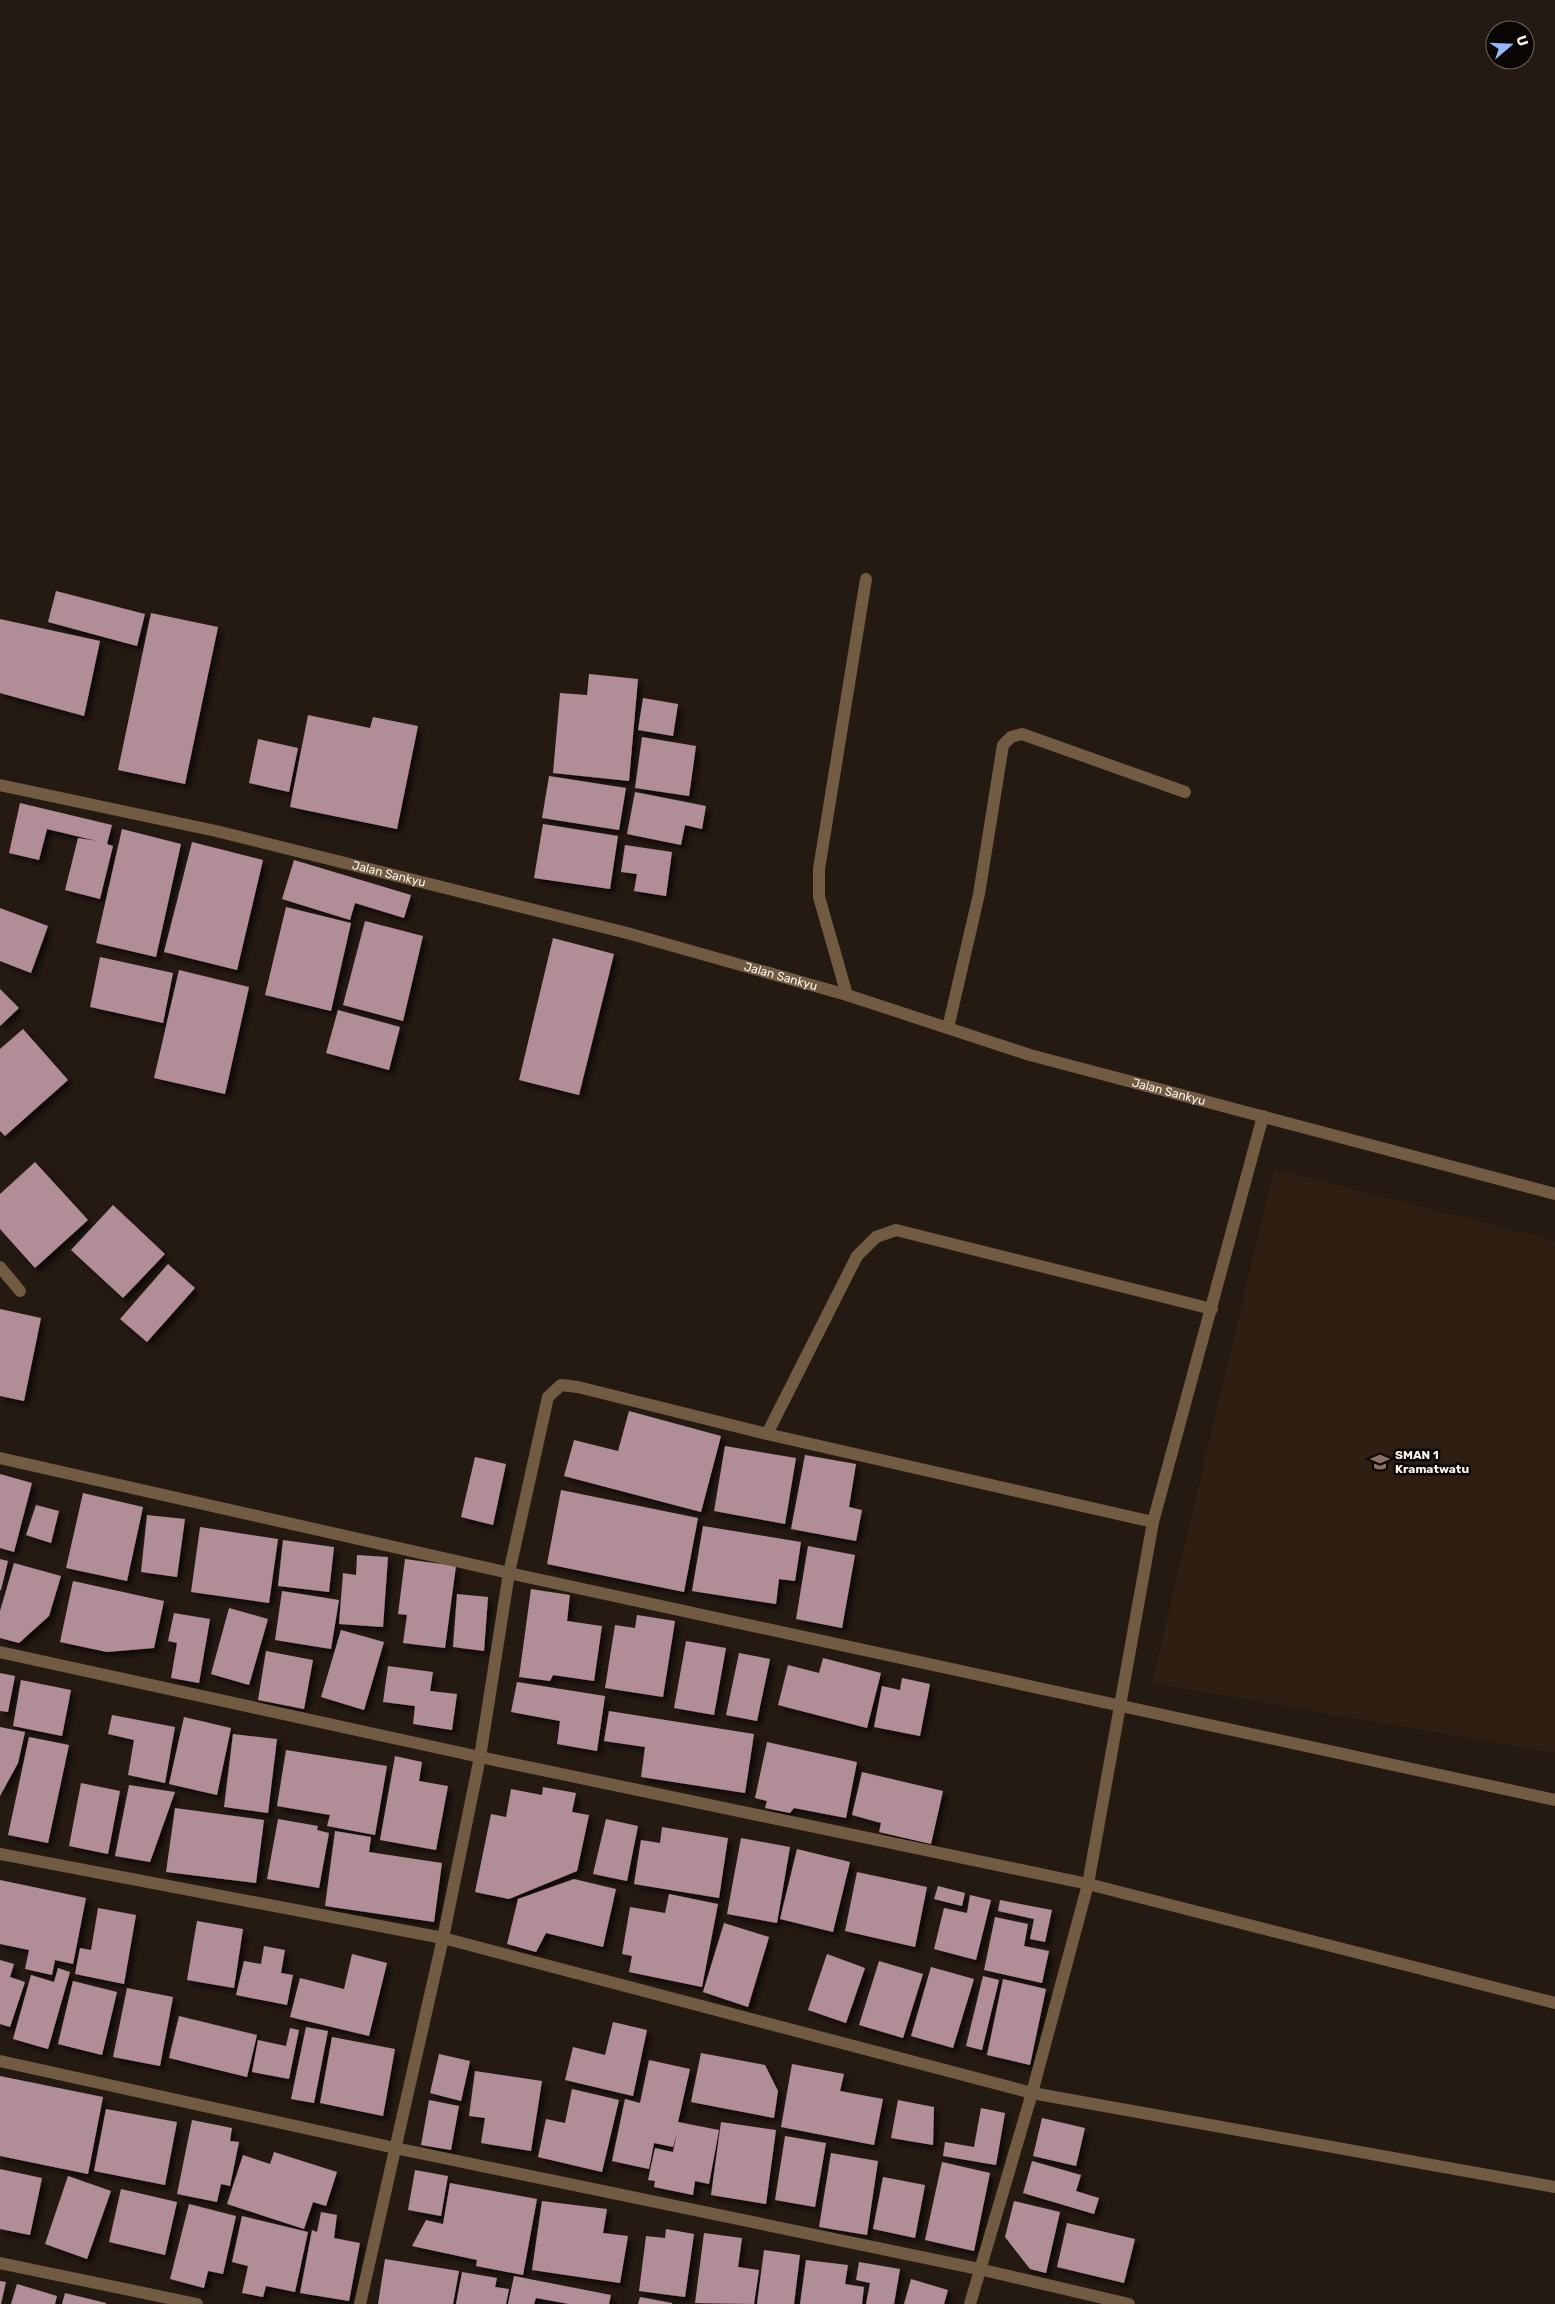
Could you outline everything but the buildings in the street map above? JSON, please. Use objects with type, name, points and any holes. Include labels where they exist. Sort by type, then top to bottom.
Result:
[{"type":"street","points":[[847,995],[819,897],[819,869],[866,579]]},
{"type":"street","points":[[948,1028],[979,894],[1003,745],[1011,737],[1022,734],[1185,792]]},
{"type":"street","name":"Jalan Sankyu","points":[[0,785],[254,841],[627,933],[847,995],[1030,1054],[1555,1194]]},
{"type":"street","points":[[970,2304],[1032,2093],[1088,1884],[1153,1522],[1263,1116]]},
{"type":"street","points":[[767,1434],[857,1256],[876,1237],[896,1230],[1212,1309]]},
{"type":"street","points":[[0,1267],[20,1291]]},
{"type":"street","points":[[360,2304],[443,1938],[480,1758],[509,1573],[548,1397],[561,1385],[578,1387],[767,1434],[1153,1522]]},
{"type":"street","points":[[0,1458],[509,1573],[1555,1800]]},
{"type":"street","points":[[0,1652],[480,1758],[1088,1884],[1555,2003]]},
{"type":"street","points":[[0,1854],[443,1938],[1032,2093],[1555,2187]]},
{"type":"street","points":[[0,2061],[395,2148],[979,2269],[1129,2304]]},
{"type":"street","points":[[0,2263],[197,2304]]},
{"type":"shaded area","name":"SMAN 1 Kramatwatu","points":[[1274,1169],[1555,1241],[1555,1753],[1152,1683]]},
{"type":"place","name":"SMAN 1 Kramatwatu","points":[[1380,1462]]}]
